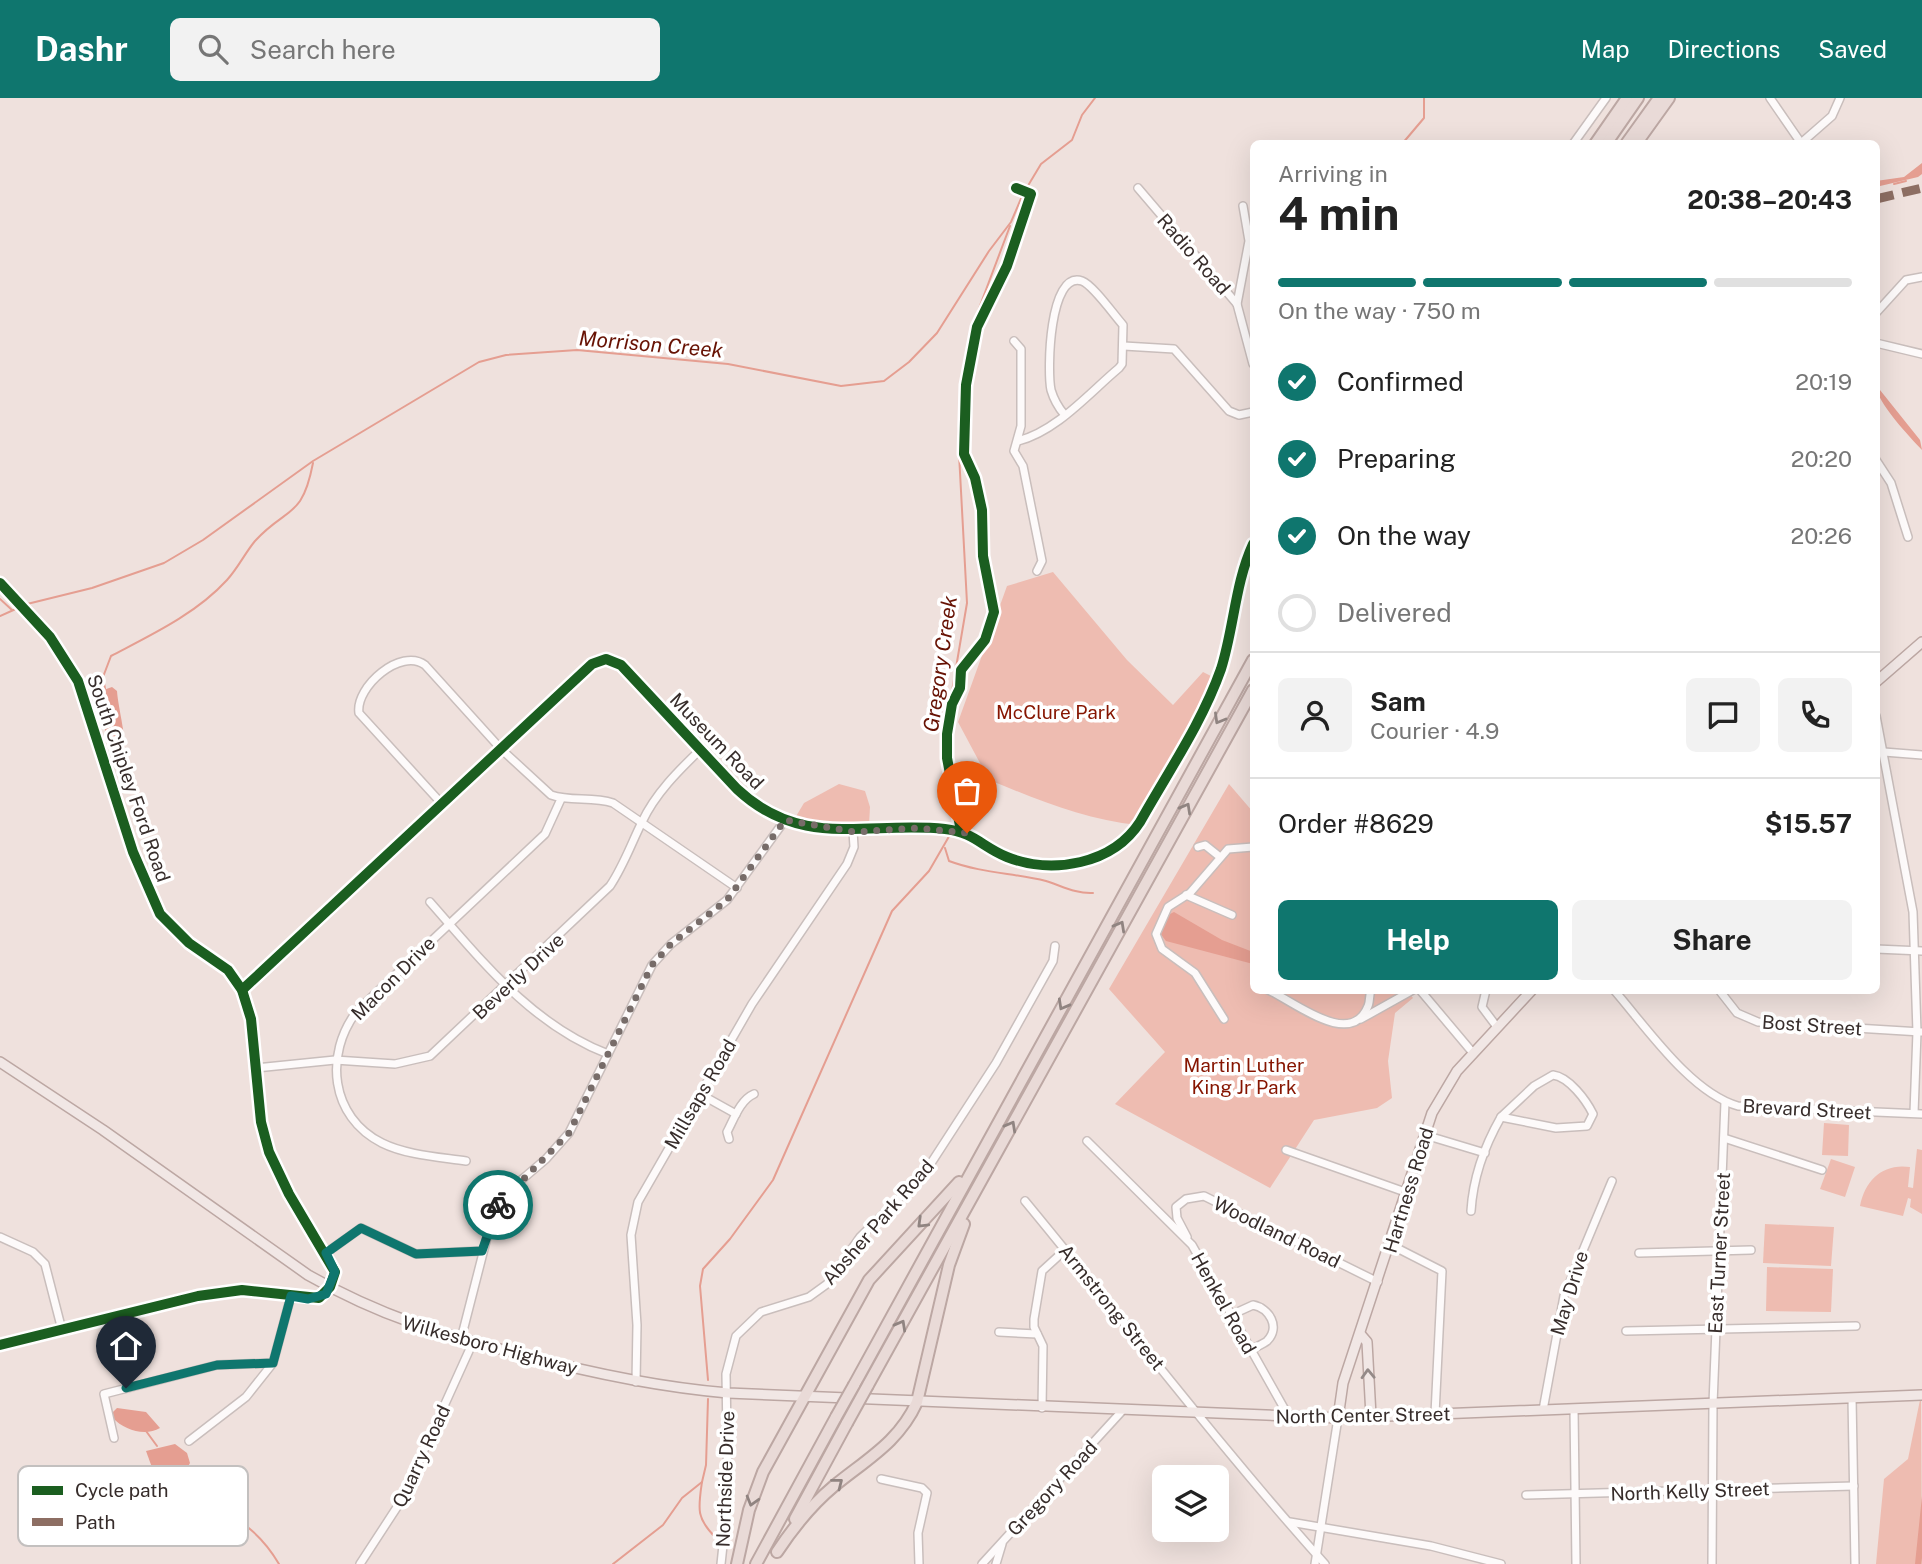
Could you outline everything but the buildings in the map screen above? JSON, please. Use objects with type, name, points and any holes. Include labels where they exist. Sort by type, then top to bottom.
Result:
[{"type":"highway","points":[[1598,140],[1627,98]]},
{"type":"highway","points":[[1609,140],[1638,98]]},
{"type":"highway","points":[[1630,140],[1666,99]]},
{"type":"highway","points":[[1639,140],[1666,99]]},
{"type":"highway","points":[[756,1564],[1250,665]]},
{"type":"highway","points":[[770,1564],[1250,695]]},
{"type":"highway","points":[[737,1564],[755,1490],[869,1280],[882,1262],[952,1192],[1006,1109]]},
{"type":"highway","points":[[777,1552],[812,1506],[898,1436],[917,1402],[949,1265],[985,1174]]},
{"type":"main road","points":[[1880,679],[1922,642]]},
{"type":"main road","name":"Hartness Road","points":[[1338,1418],[1343,1383],[1391,1245],[1425,1135],[1443,1091],[1473,1053],[1528,994]]},
{"type":"main road","name":"Wilkesboro Highway","points":[[0,1062],[27,1077],[330,1287],[402,1322],[636,1382],[727,1393],[804,1396]]},
{"type":"main road","points":[[1361,1335],[1367,1342],[1371,1416]]},
{"type":"main road","name":"North Center Street","points":[[804,1396],[1042,1408],[1338,1418],[1922,1395]]},
{"type":"street","points":[[1576,140],[1606,98]]},
{"type":"street","points":[[1770,98],[1799,140]]},
{"type":"street","points":[[1804,140],[1832,116],[1840,98]]},
{"type":"street","name":"Radio Road","points":[[1138,188],[1237,304],[1250,353]]},
{"type":"street","points":[[1237,304],[1249,242],[1242,206]]},
{"type":"street","points":[[1880,309],[1906,280],[1922,277]]},
{"type":"street","points":[[1018,441],[1036,436],[1065,414],[1119,368],[1124,346],[1123,325],[1087,284],[1074,280],[1063,286],[1058,296],[1054,323],[1050,386],[1055,402],[1065,414]]},
{"type":"street","points":[[1014,341],[1020,349],[1021,426],[1014,451],[1023,466],[1042,561],[1037,571]]},
{"type":"street","points":[[1880,344],[1922,354]]},
{"type":"street","points":[[1124,346],[1174,349],[1225,409],[1239,415],[1250,413]]},
{"type":"street","points":[[1880,466],[1891,483],[1908,537]]},
{"type":"street","name":"Museum Road","points":[[242,990],[592,664],[606,659],[621,665],[751,803],[785,820],[853,831],[917,828],[951,830],[970,834],[1007,858],[1041,864],[1085,861],[1110,852],[1122,844],[1140,822],[1211,695],[1226,650],[1241,577],[1250,552]]},
{"type":"street","name":"South Chipley Ford Road","points":[[0,583],[50,637],[78,681],[132,852],[160,914],[189,943],[228,971],[242,990],[251,1019],[261,1122],[269,1152],[285,1187],[335,1272],[330,1287]]},
{"type":"street","points":[[442,804],[363,720],[358,704],[364,690],[402,660],[419,660],[543,790],[561,799],[599,798],[612,803],[737,888]]},
{"type":"street","points":[[1880,734],[1919,951],[1918,1114]]},
{"type":"street","name":"Beverly Drive","points":[[256,1068],[335,1060],[395,1064],[430,1056],[610,886],[628,857],[642,822],[658,796],[701,750]]},
{"type":"street","points":[[1884,752],[1922,755]]},
{"type":"street","name":"Macon Drive","points":[[466,1161],[404,1150],[371,1137],[350,1115],[340,1097],[335,1060],[339,1039],[357,1011],[545,834],[554,821],[561,799]]},
{"type":"street","points":[[461,1339],[482,1251],[499,1202],[569,1133],[652,965],[684,933],[716,912],[737,888],[785,820]]},
{"type":"street","name":"Millsaps Road","points":[[636,1382],[633,1218],[641,1196],[752,1004],[847,864],[853,846],[853,831]]},
{"type":"street","points":[[1198,847],[1205,845],[1220,857]]},
{"type":"street","points":[[1224,1019],[1195,973],[1162,949],[1157,938],[1157,929],[1168,906],[1186,895],[1220,857],[1235,846],[1250,847]]},
{"type":"street","points":[[1186,895],[1232,915]]},
{"type":"street","points":[[430,902],[506,986],[550,1025],[608,1054]]},
{"type":"street","name":"Absher Park Road","points":[[727,1393],[728,1360],[732,1345],[744,1326],[761,1312],[809,1297],[827,1284],[860,1237],[924,1174],[970,1099],[996,1063],[1053,961],[1055,946]]},
{"type":"street","points":[[1880,949],[1919,951]]},
{"type":"street","points":[[1275,994],[1323,1021],[1334,1023],[1354,1021],[1406,994]]},
{"type":"street","points":[[1354,1021],[1369,1005],[1370,994]]},
{"type":"street","points":[[1370,994],[1380,1009]]},
{"type":"street","points":[[1426,994],[1473,1053]]},
{"type":"street","points":[[1485,994],[1482,1007],[1497,1027]]},
{"type":"street","name":"Brevard Street","points":[[1618,994],[1694,1080],[1725,1102],[1738,1106],[1918,1114]]},
{"type":"street","name":"Bost Street","points":[[1722,994],[1737,1013],[1758,1022],[1920,1032]]},
{"type":"street","points":[[1471,1211],[1472,1196],[1485,1153],[1501,1117],[1534,1086],[1553,1075],[1567,1080],[1593,1114],[1592,1121],[1581,1128],[1556,1128],[1501,1117]]},
{"type":"street","points":[[700,1094],[736,1114]]},
{"type":"street","points":[[729,1139],[727,1132],[736,1114],[747,1097],[754,1094]]},
{"type":"street","name":"East Turner Street","points":[[1712,1564],[1715,1328],[1725,1102]]},
{"type":"street","points":[[1425,1135],[1485,1153]]},
{"type":"street","points":[[1724,1138],[1822,1170]]},
{"type":"street","name":"Henkel Road","points":[[1087,1141],[1192,1245],[1289,1417]]},
{"type":"street","points":[[1286,1150],[1408,1193]]},
{"type":"street","name":"May Drive","points":[[1542,1410],[1564,1296],[1612,1181]]},
{"type":"street","name":"Woodland Road","points":[[1192,1245],[1177,1218],[1177,1207],[1186,1199],[1204,1196],[1378,1282]]},
{"type":"street","name":"Armstrong Street","points":[[1025,1201],[1177,1386],[1196,1414],[1325,1564]]},
{"type":"street","points":[[326,1253],[361,1228],[416,1254],[482,1251]]},
{"type":"street","points":[[0,1237],[33,1252],[45,1264],[62,1330]]},
{"type":"street","points":[[1391,1245],[1441,1271],[1436,1414]]},
{"type":"street","points":[[1042,1408],[1043,1346],[1034,1319],[1042,1271],[1065,1250]]},
{"type":"street","points":[[1639,1253],[1751,1250]]},
{"type":"street","points":[[0,1345],[198,1296],[242,1290],[319,1298],[330,1287]]},
{"type":"street","points":[[188,1441],[246,1397],[273,1363],[291,1296]]},
{"type":"street","points":[[1231,1315],[1253,1305],[1267,1310],[1271,1317],[1271,1333],[1251,1350]]},
{"type":"street","points":[[1626,1331],[1856,1326]]},
{"type":"street","points":[[999,1332],[1037,1334]]},
{"type":"street","name":"Quarry Road","points":[[360,1564],[401,1501],[473,1342]]},
{"type":"street","points":[[114,1438],[104,1394],[217,1365],[273,1363]]},
{"type":"street","name":"Northside Drive","points":[[721,1564],[729,1498],[727,1393]]},
{"type":"street","points":[[1852,1398],[1856,1564]]},
{"type":"street","points":[[1574,1409],[1576,1564]]},
{"type":"street","name":"Gregory Road","points":[[982,1564],[1122,1411]]},
{"type":"street","points":[[1315,1564],[1338,1418]]},
{"type":"street","points":[[881,1479],[922,1488],[927,1493],[918,1533],[919,1564]]},
{"type":"street","name":"North Kelly Street","points":[[1525,1495],[1854,1486]]},
{"type":"street","points":[[1290,1522],[1431,1546],[1501,1564]]},
{"type":"street","points":[[996,1564],[1003,1541]]},
{"type":"green space","name":"McClure Park","points":[[1053,572],[1127,660],[1173,705],[1203,672],[1217,679],[1138,825],[1081,814],[989,780],[958,722],[1007,586]]},
{"type":"green space","points":[[839,784],[865,791],[870,807],[869,825],[852,827],[795,818],[804,803]]},
{"type":"green space","name":"Martin Luther King Jr Park","points":[[1229,784],[1250,808],[1250,994],[1410,994],[1413,998],[1395,1013],[1388,1061],[1392,1098],[1377,1108],[1314,1120],[1270,1188],[1115,1104],[1165,1052],[1109,989]]},
{"type":"green space","points":[[1824,1123],[1849,1125],[1848,1156],[1822,1155]]},
{"type":"green space","points":[[1917,1149],[1922,1150],[1922,1214],[1910,1207],[1911,1199],[1908,1198],[1903,1216],[1860,1206],[1871,1181],[1892,1168],[1910,1167],[1908,1187],[1913,1188]]},
{"type":"green space","points":[[1831,1159],[1855,1167],[1845,1197],[1820,1189]]},
{"type":"green space","points":[[1765,1224],[1834,1227],[1831,1266],[1763,1263]]},
{"type":"green space","points":[[1767,1267],[1833,1269],[1831,1312],[1766,1311]]},
{"type":"green space","points":[[1921,1395],[1922,1564],[1876,1564],[1884,1479],[1908,1459]]},
{"type":"shaded area","points":[[1922,163],[1922,174],[1918,177],[1880,186],[1880,180],[1904,177]]},
{"type":"shaded area","points":[[1880,390],[1920,440],[1922,450],[1887,410]]},
{"type":"shaded area","points":[[112,687],[117,691],[125,743],[124,755],[117,754],[109,742],[95,699],[95,693]]},
{"type":"shaded area","points":[[1174,912],[1222,940],[1250,951],[1250,963],[1166,941],[1159,932],[1166,916]]},
{"type":"shaded area","points":[[117,1408],[146,1412],[160,1428],[148,1432],[129,1429],[113,1418],[112,1413]]},
{"type":"shaded area","points":[[175,1444],[187,1453],[190,1463],[188,1466],[151,1466],[146,1451]]},
{"type":"shaded area","points":[[1922,1496],[1922,1558],[1921,1564],[1915,1564]]},
{"type":"waterway","name":"Morrison Creek","points":[[23,605],[92,588],[164,563],[203,540],[313,461],[479,362],[506,355],[577,350],[728,364],[841,386],[884,381],[909,362],[937,333],[989,251],[1011,222],[1023,194],[1041,164],[1072,140],[1082,115],[1095,98]]},
{"type":"waterway","points":[[1405,140],[1424,118],[1424,98]]},
{"type":"waterway","points":[[1894,184],[1906,181]]},
{"type":"waterway","name":"Gregory Creek","points":[[953,828],[955,812],[942,750],[967,603],[958,435],[967,357],[978,311],[1010,226]]},
{"type":"waterway","points":[[105,689],[103,677],[111,656],[172,623],[215,592],[255,541],[298,504],[309,481],[313,463]]},
{"type":"waterway","points":[[0,599],[12,610]]},
{"type":"waterway","name":"Morrison Creek","points":[[0,616],[18,608]]},
{"type":"waterway","name":"Gregory Creek","points":[[708,1380],[700,1286],[703,1269],[730,1239],[773,1180],[892,911],[929,871],[951,833]]},
{"type":"waterway","points":[[945,848],[949,861],[961,865],[1034,878],[1075,891],[1093,893]]},
{"type":"waterway","name":"Gregory Creek","points":[[613,1564],[663,1525],[682,1498],[702,1482],[706,1465],[708,1399]]},
{"type":"waterway","points":[[146,1431],[157,1446]]},
{"type":"waterway","points":[[702,1482],[700,1513],[705,1525],[716,1538]]},
{"type":"waterway","points":[[248,1528],[279,1564]]},
{"type":"marked path","points":[[1880,198],[1922,188]]},
{"type":"cycle path","points":[[961,831],[947,758],[947,734],[952,704],[960,688],[961,670],[985,640],[994,612],[983,556],[982,510],[975,478],[964,454],[966,385],[977,327],[1007,266],[1031,194],[1016,188]]},
{"type":"cycle path","points":[[242,990],[592,664],[606,659],[621,665],[737,789],[761,808],[786,820],[836,829],[945,829],[963,833],[1007,857],[1043,865],[1081,862],[1098,856],[1114,848],[1140,822],[1204,709],[1221,669],[1238,590],[1250,552]]},
{"type":"cycle path","points":[[0,583],[50,637],[78,681],[133,852],[160,914],[189,943],[228,970],[242,990],[251,1019],[261,1122],[269,1152],[289,1194],[335,1272],[330,1287],[319,1298],[242,1290],[198,1296],[0,1345]]},
{"type":"way so far","points":[[498,1205],[513,1187],[559,1147],[578,1119],[652,965],[684,933],[716,912],[737,888],[785,820],[855,832],[917,828],[949,829],[967,833]]},
{"type":"route","points":[[126,1388],[217,1365],[273,1363],[291,1296],[308,1299],[326,1294],[335,1278],[335,1272],[326,1253],[355,1230],[367,1230],[416,1254],[482,1251],[498,1205]]}]
